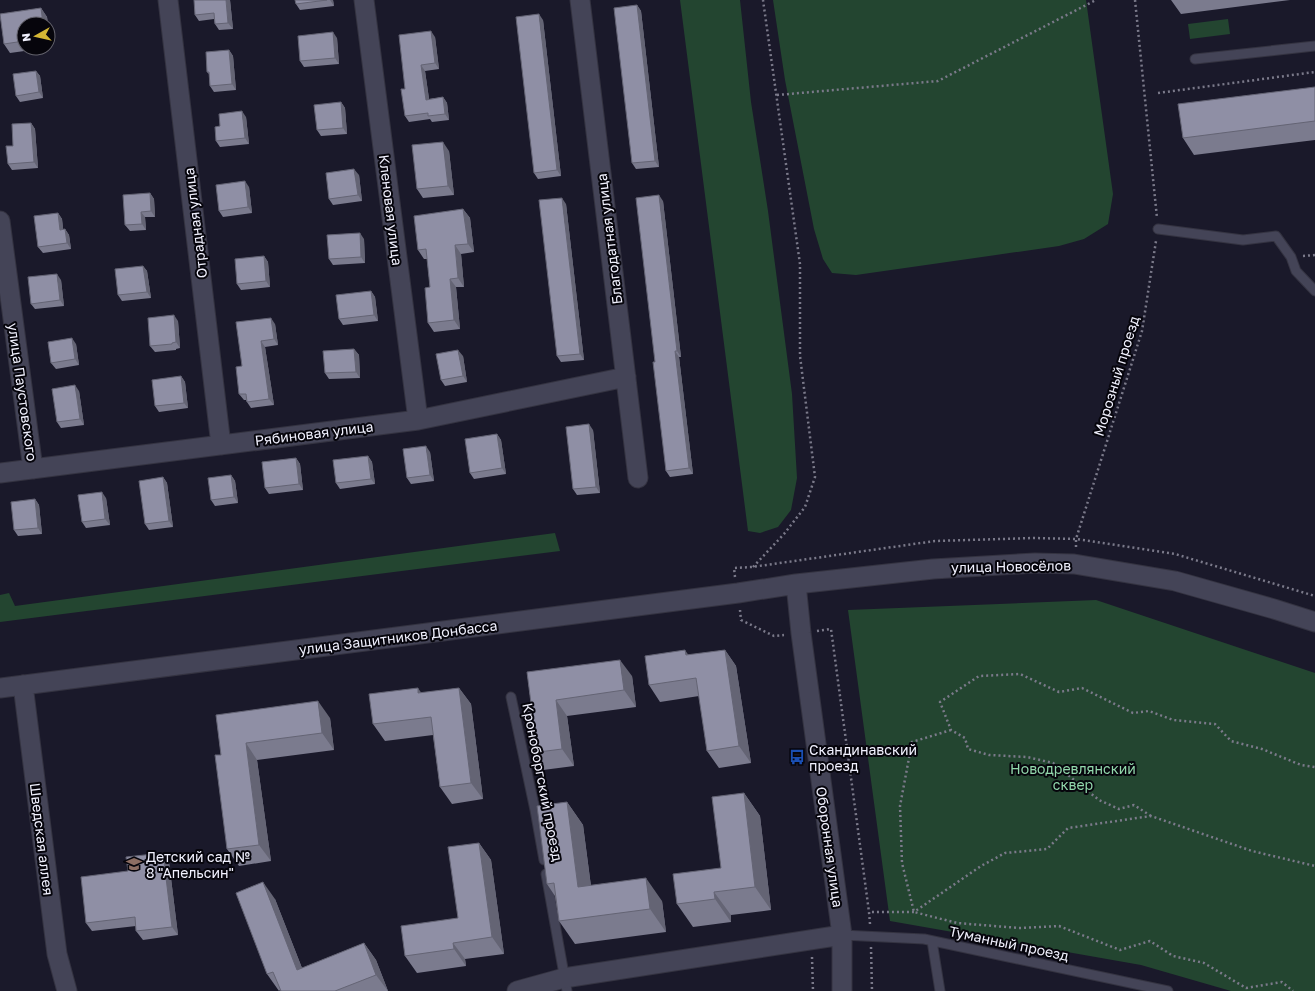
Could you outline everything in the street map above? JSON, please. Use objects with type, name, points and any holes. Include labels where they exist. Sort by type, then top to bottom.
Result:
[{"type":"street","name":"Отрадная улица","points":[[168,0],[221,445]]},
{"type":"street","name":"Кленовая улица","points":[[364,0],[418,420]]},
{"type":"street","name":"Благодатная улица","points":[[580,0],[638,478]]},
{"type":"street","name":"улица Паустовского","points":[[0,221],[33,469]]},
{"type":"street","name":"Рябиновая улица","points":[[0,473],[418,420],[626,377]]},
{"type":"street","name":"улица Новосёлов","points":[[796,584],[933,569],[1035,563],[1074,564],[1175,581],[1274,608],[1315,622]]},
{"type":"street","name":"улица Защитников Донбасса","points":[[0,688],[738,593],[796,584]]},
{"type":"street","name":"Оборонная улица","points":[[796,584],[801,633],[842,935],[842,991]]},
{"type":"street","name":"Шведская аллея","points":[[23,686],[56,954],[68,991]]},
{"type":"street","points":[[517,991],[566,985],[842,935]]},
{"type":"lane","points":[[1195,60],[1315,46]]},
{"type":"lane","points":[[1158,229],[1242,240],[1276,236],[1291,257],[1296,271],[1315,291]]},
{"type":"lane","name":"Кроноборгский проезд","points":[[511,697],[536,810],[566,985]]},
{"type":"lane","name":"Туманный проезд","points":[[842,935],[924,939],[1168,991]]},
{"type":"lane","points":[[932,941],[940,991]]},
{"type":"path","points":[[752,567],[784,534],[805,507],[815,477],[800,356],[800,264],[764,0]]},
{"type":"path","points":[[777,96],[938,82],[1096,0]]},
{"type":"path","name":"Морозный проезд","points":[[1074,564],[1076,539],[1142,331],[1158,229],[1135,0]]},
{"type":"path","points":[[1158,93],[1315,72]]},
{"type":"path","points":[[872,991],[869,912],[831,629],[774,636],[741,620],[734,568],[752,567],[935,541],[1034,538],[1076,539],[1175,554],[1315,596]]},
{"type":"path","points":[[1315,767],[1301,765],[1262,749],[1231,741],[1215,724],[1173,720],[1149,711],[1133,713],[1082,688],[1059,692],[1020,674],[979,676],[940,702],[951,730],[966,738],[968,749],[989,755],[1027,757],[1053,763],[1099,800],[1119,809],[1134,805],[1152,816],[1252,851],[1315,866]]},
{"type":"path","points":[[914,912],[902,864],[900,806],[912,742],[951,730]]},
{"type":"path","points":[[914,912],[980,866],[1005,853],[1047,849],[1068,828],[1152,816]]},
{"type":"path","points":[[869,912],[914,912],[957,923],[1020,928],[1059,926],[1120,950],[1150,941],[1173,956],[1204,963],[1246,988],[1282,982],[1293,991]]},
{"type":"path","points":[[812,951],[813,991]]},
{"type":"green space","points":[[680,0],[740,0],[751,102],[768,211],[792,394],[797,478],[791,510],[778,527],[760,533],[748,531]]},
{"type":"green space","points":[[773,0],[1086,0],[1113,194],[1108,224],[1084,239],[1059,246],[856,275],[832,273],[823,259],[814,229],[785,80]]},
{"type":"green space","points":[[1228,19],[1230,34],[1190,39],[1188,24]]},
{"type":"green space","points":[[555,533],[560,551],[0,622],[0,595],[9,593],[15,606]]},
{"type":"green space","name":"Новодревлянский сквер","points":[[1096,600],[1315,673],[1315,991],[1231,991],[1141,965],[890,921],[848,610]]},
{"type":"building","points":[[194,0],[226,0],[228,23],[215,24],[214,13],[195,15]]},
{"type":"building","points":[[295,0],[327,0],[296,4]]},
{"type":"building","points":[[637,5],[655,161],[632,163],[614,8]]},
{"type":"building","points":[[41,8],[42,16],[16,16],[16,42],[4,44],[0,14]]},
{"type":"building","points":[[539,14],[557,170],[534,173],[516,17]]},
{"type":"building","points":[[431,31],[435,63],[421,65],[426,100],[443,97],[445,114],[428,116],[428,113],[405,116],[401,89],[405,89],[399,35]]},
{"type":"building","points":[[333,32],[335,58],[300,61],[298,36]]},
{"type":"building","points":[[229,50],[232,84],[210,86],[209,72],[207,72],[206,52]]},
{"type":"building","points":[[36,71],[39,92],[16,96],[13,74]]},
{"type":"building","points":[[1315,87],[1315,121],[1183,138],[1178,104]]},
{"type":"building","points":[[341,102],[343,128],[317,130],[314,105]]},
{"type":"building","points":[[242,111],[245,138],[216,141],[215,127],[220,126],[219,114]]},
{"type":"building","points":[[31,123],[34,162],[8,164],[6,146],[13,146],[12,124]]},
{"type":"building","points":[[443,142],[448,186],[417,189],[412,145]]},
{"type":"building","points":[[354,169],[358,195],[329,199],[326,173]]},
{"type":"building","points":[[245,181],[248,207],[219,211],[216,185]]},
{"type":"building","points":[[150,193],[151,211],[141,212],[142,224],[125,225],[123,195]]},
{"type":"building","points":[[659,195],[689,468],[666,471],[636,198]]},
{"type":"building","points":[[562,198],[580,354],[557,356],[539,200]]},
{"type":"building","points":[[463,209],[468,244],[455,245],[458,278],[450,279],[454,320],[428,323],[425,288],[430,287],[426,249],[418,250],[414,216]]},
{"type":"building","points":[[58,213],[60,230],[65,229],[67,243],[38,247],[34,216]]},
{"type":"building","points":[[360,233],[361,257],[329,259],[327,235]]},
{"type":"building","points":[[264,256],[266,281],[237,284],[235,259]]},
{"type":"building","points":[[143,266],[147,292],[118,295],[115,269]]},
{"type":"building","points":[[57,274],[60,300],[31,304],[28,277]]},
{"type":"building","points":[[371,291],[374,315],[339,319],[336,295]]},
{"type":"building","points":[[174,315],[176,342],[172,344],[150,346],[148,318]]},
{"type":"building","points":[[271,318],[274,339],[261,341],[269,399],[247,402],[246,394],[239,394],[236,367],[242,366],[236,322]]},
{"type":"building","points":[[72,338],[75,359],[51,363],[48,342]]},
{"type":"building","points":[[354,349],[356,372],[325,373],[323,351]]},
{"type":"building","points":[[458,350],[463,376],[441,380],[436,354]]},
{"type":"building","points":[[181,376],[184,403],[155,406],[152,380]]},
{"type":"building","points":[[75,385],[80,419],[57,422],[52,389]]},
{"type":"building","points":[[589,424],[596,487],[573,489],[566,427]]},
{"type":"building","points":[[497,434],[502,468],[470,473],[465,439]]},
{"type":"building","points":[[426,446],[430,475],[407,478],[403,449]]},
{"type":"building","points":[[368,456],[371,479],[336,483],[333,460]]},
{"type":"building","points":[[296,458],[299,484],[265,488],[262,462]]},
{"type":"building","points":[[231,475],[234,497],[211,500],[208,478]]},
{"type":"building","points":[[163,477],[169,521],[145,524],[139,481]]},
{"type":"building","points":[[102,492],[105,519],[82,522],[78,495]]},
{"type":"building","points":[[35,499],[38,528],[14,530],[11,502]]},
{"type":"building","points":[[685,650],[686,655],[725,650],[739,746],[707,751],[696,678],[649,685],[645,656]]},
{"type":"building","points":[[620,660],[624,690],[556,700],[562,749],[531,753],[526,712],[532,711],[527,672]]},
{"type":"building","points":[[418,688],[418,693],[459,688],[471,783],[440,787],[431,717],[373,724],[369,694]]},
{"type":"building","points":[[318,701],[322,733],[246,743],[259,845],[227,849],[215,755],[221,755],[216,715]]},
{"type":"building","points":[[744,793],[755,887],[714,892],[715,899],[677,904],[673,874],[721,868],[712,797]]},
{"type":"building","points":[[567,802],[578,887],[646,878],[650,909],[559,921],[554,883],[547,884],[537,806]]},
{"type":"building","points":[[479,843],[492,937],[453,943],[454,949],[405,956],[401,926],[458,918],[448,847]]},
{"type":"building","points":[[163,853],[172,927],[136,931],[135,917],[86,923],[81,877],[128,871],[126,857]]},
{"type":"building","points":[[263,882],[297,970],[364,943],[376,975],[335,991],[281,991],[273,972],[267,974],[236,893]]},
{"type":"place","name":"Скандинавский проезд","points":[[797,757]]},
{"type":"place","name":"Детский сад № 8 \"Апельсин\"","points":[[134,864]]}]
